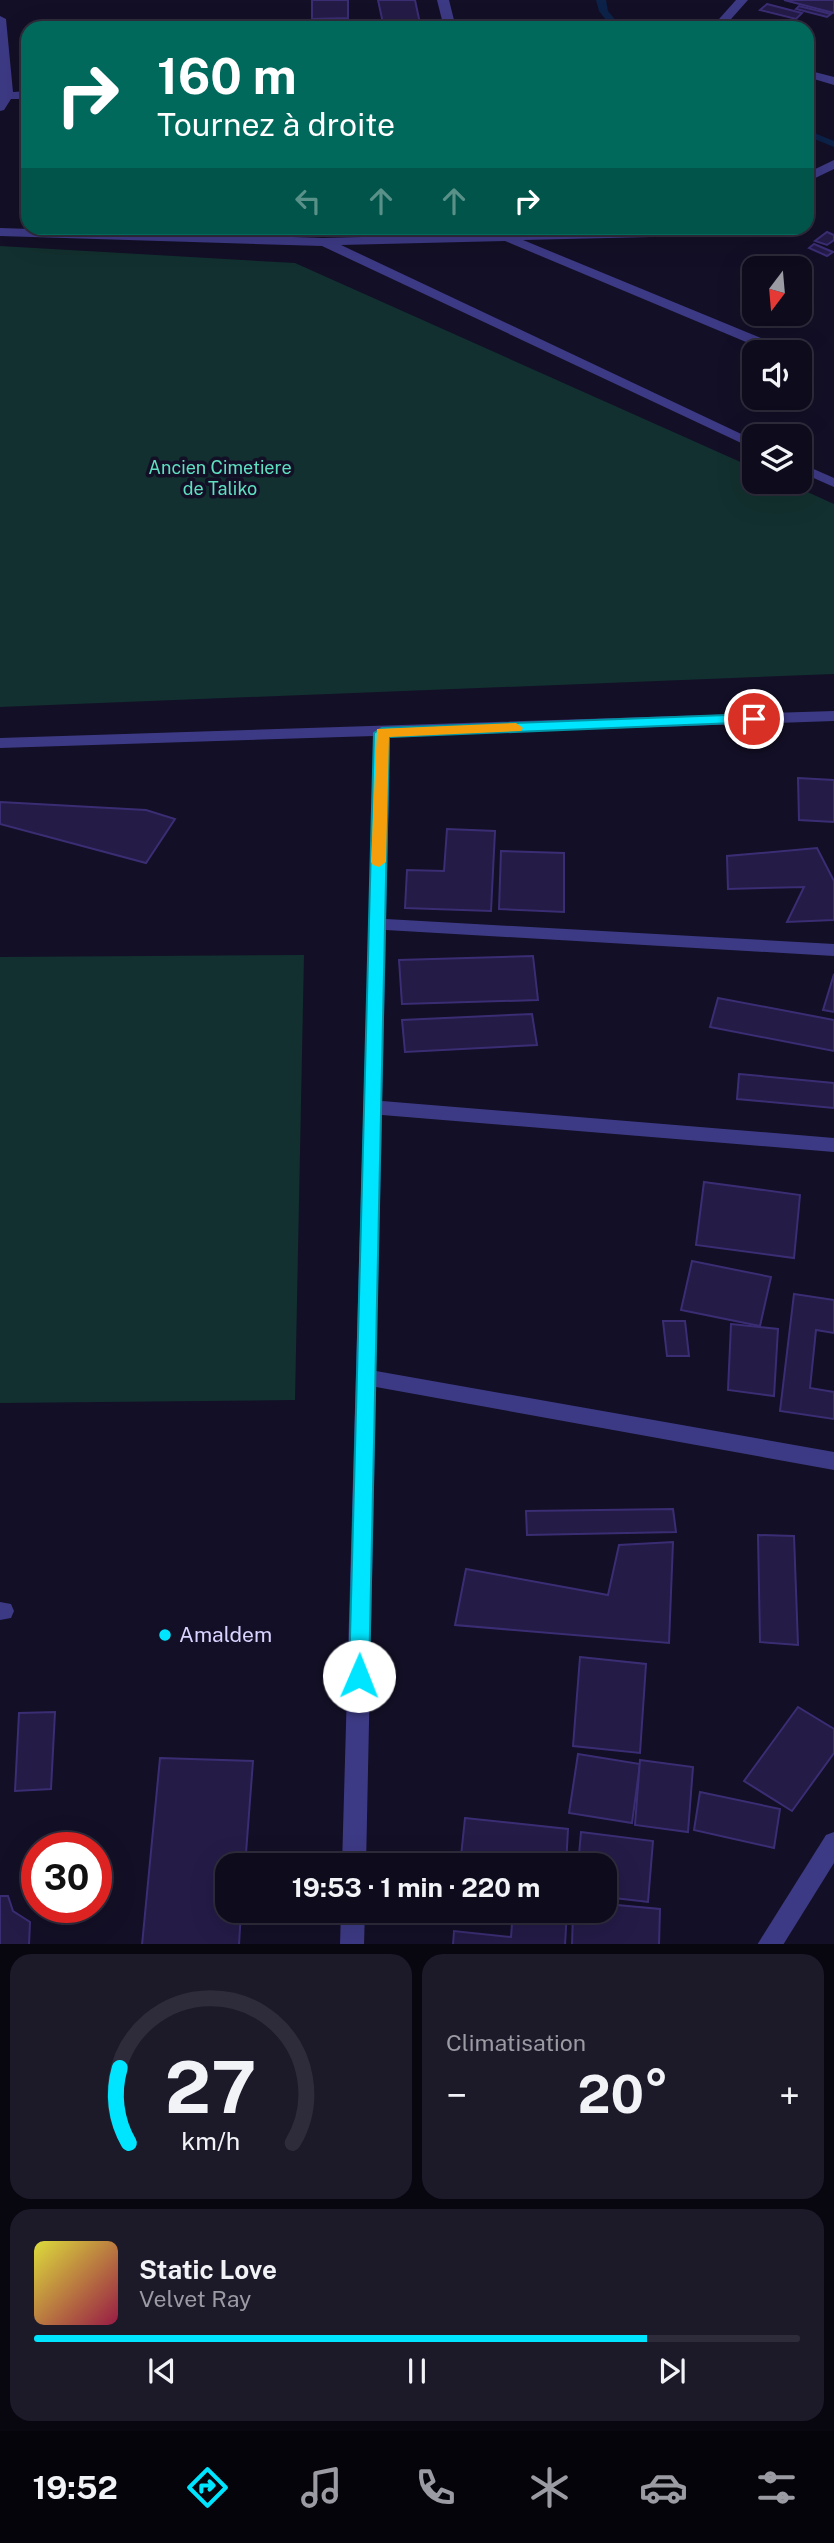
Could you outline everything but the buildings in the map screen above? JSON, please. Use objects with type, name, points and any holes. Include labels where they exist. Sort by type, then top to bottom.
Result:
[{"type":"street","points":[[443,0],[448,21]]},
{"type":"street","points":[[724,21],[742,0]]},
{"type":"street","points":[[0,19],[2,100],[21,96]]},
{"type":"street","points":[[814,75],[834,81]]},
{"type":"street","points":[[814,174],[834,164]]},
{"type":"street","points":[[0,232],[21,233]]},
{"type":"street","points":[[97,235],[323,242],[580,235]]},
{"type":"street","points":[[504,237],[753,340]]},
{"type":"street","points":[[323,242],[742,439]]},
{"type":"street","points":[[812,473],[834,483]]},
{"type":"street","points":[[0,743],[382,733],[834,716]]},
{"type":"street","points":[[354,1853],[382,733]]},
{"type":"street","points":[[377,924],[834,950]]},
{"type":"street","points":[[373,1107],[834,1145]]},
{"type":"street","points":[[366,1377],[834,1461]]},
{"type":"street","points":[[769,1944],[834,1843]]},
{"type":"street","points":[[352,1944],[353,1923]]},
{"type":"green space","name":"Ancien Cimetiere de Taliko","points":[[0,246],[295,263],[742,463],[742,494],[812,494],[834,504],[834,674],[0,707]]},
{"type":"green space","points":[[304,955],[295,1400],[0,1403],[0,957]]},
{"type":"waterway","points":[[601,0],[604,11],[612,21]]},
{"type":"waterway","points":[[814,136],[834,144]]},
{"type":"slow traffic","points":[[379,862],[382,733],[516,728]]},
{"type":"place","name":"Amaldem","points":[[165,1635]]},
{"type":"route","points":[[359,1676],[382,733],[754,719]]}]
